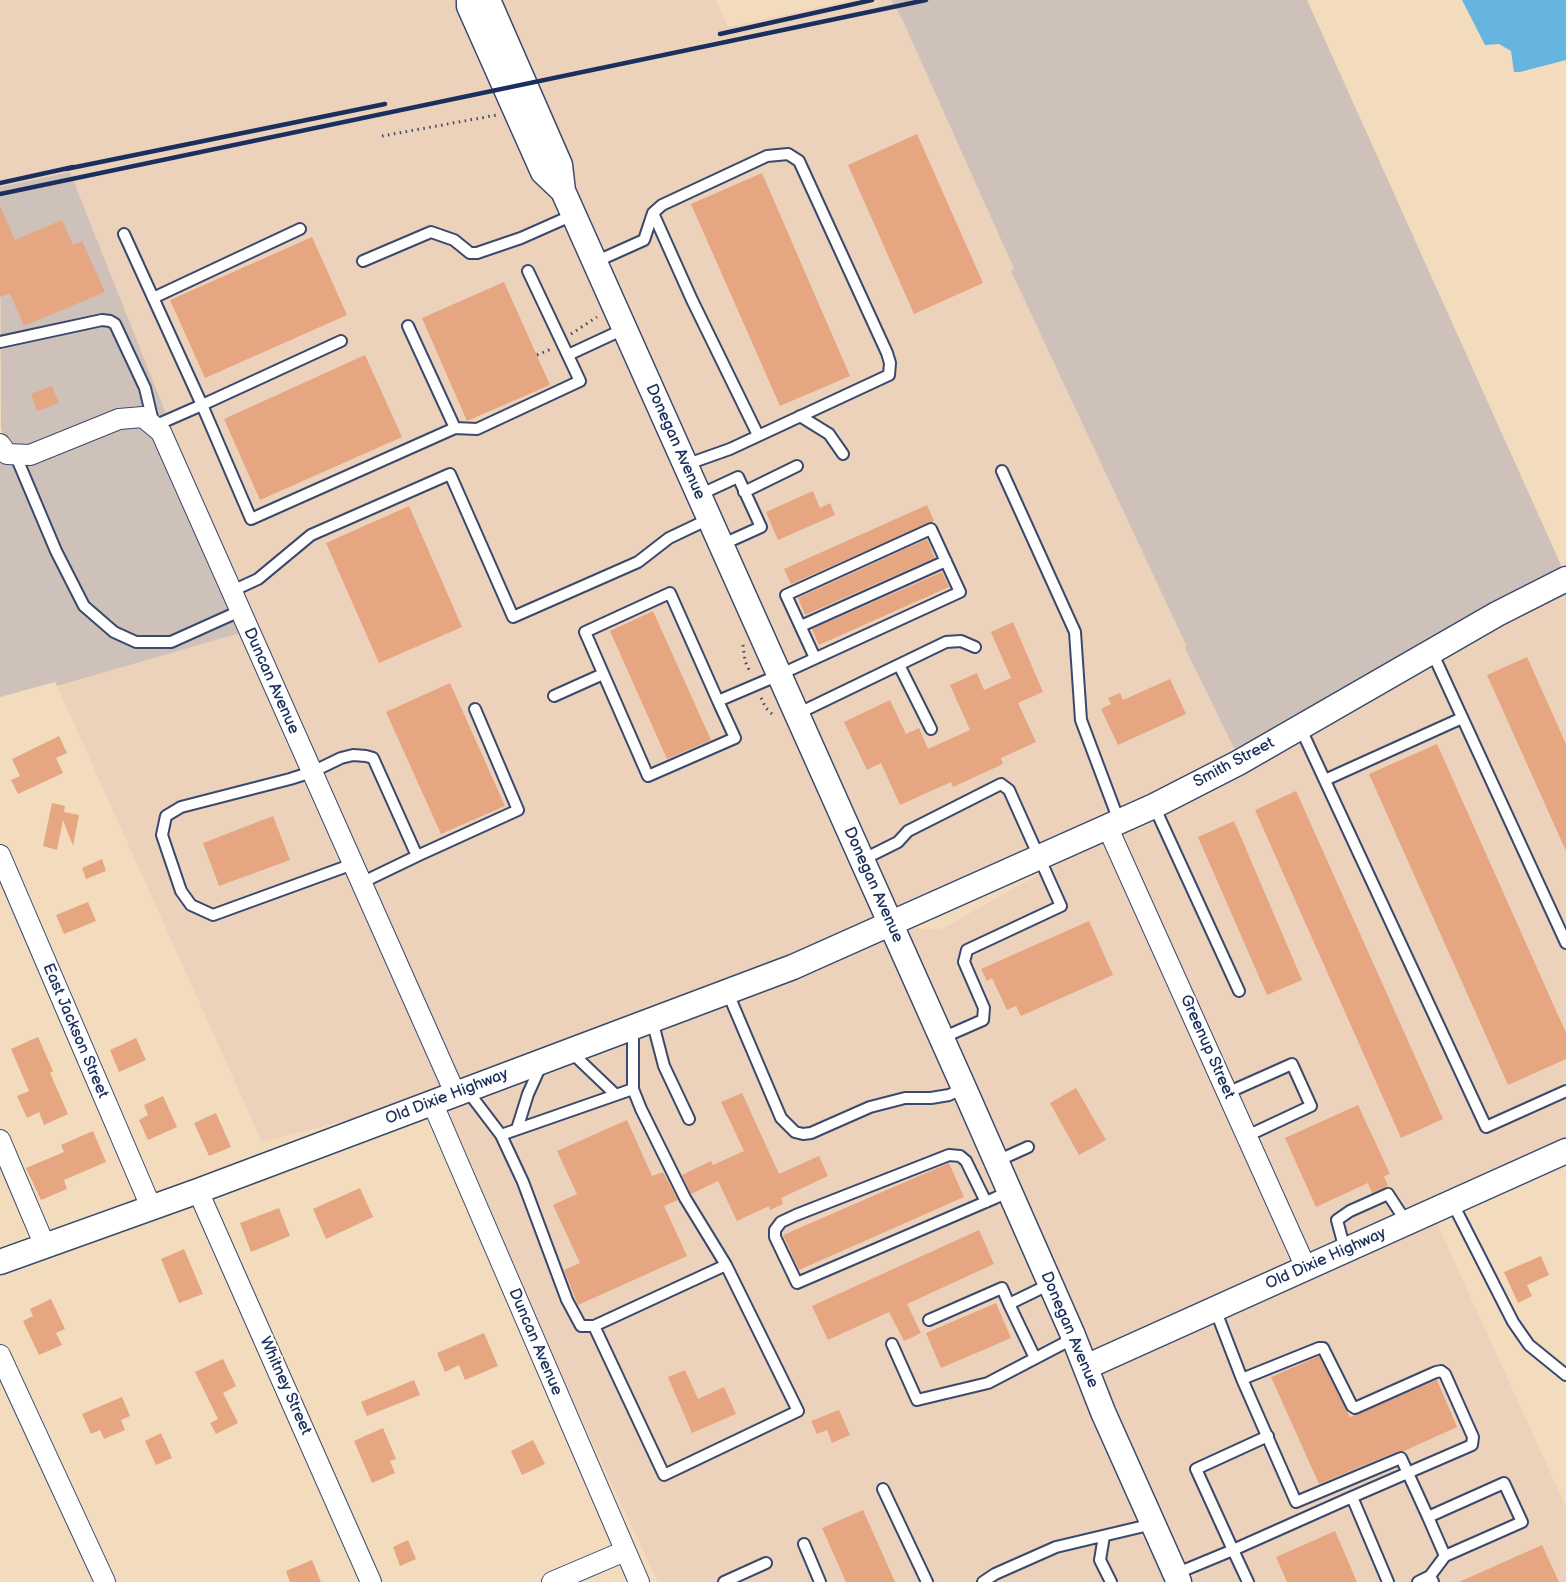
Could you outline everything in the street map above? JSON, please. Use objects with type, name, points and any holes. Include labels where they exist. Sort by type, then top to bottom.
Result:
[{"type":"street","name":"Donegan Avenue","points":[[469,0],[469,6],[543,172],[562,191],[595,262],[997,1161],[1074,1338],[1103,1412],[1177,1578]]},
{"type":"street","name":"Donegan Avenue","points":[[488,0],[561,165],[562,191]]},
{"type":"street","points":[[7,449],[30,455],[119,419],[143,417],[154,426]]},
{"type":"street","name":"Duncan Avenue","points":[[154,426],[161,432],[361,883],[460,1091]]},
{"type":"street","name":"Smith Street","points":[[890,923],[1154,806],[1238,763],[1497,614],[1566,579]]},
{"type":"street","name":"Greenup Street","points":[[1113,824],[1227,1093],[1306,1268]]},
{"type":"street","name":"East Jackson Street","points":[[0,855],[151,1207]]},
{"type":"street","name":"Old Dixie Highway","points":[[0,1262],[198,1191],[793,967],[890,923]]},
{"type":"street","name":"Duncan Avenue","points":[[432,1102],[639,1582]]},
{"type":"street","points":[[0,1140],[45,1246]]},
{"type":"street","name":"Old Dixie Highway","points":[[1086,1367],[1566,1151]]},
{"type":"street","name":"Whitney Street","points":[[198,1191],[372,1582]]},
{"type":"street","points":[[0,1355],[105,1582]]},
{"type":"street","points":[[552,1582],[625,1551]]},
{"type":"lane","points":[[595,262],[644,240],[653,213],[662,205],[767,156],[788,154],[799,161],[890,363],[889,375],[730,449],[685,465]]},
{"type":"lane","points":[[653,213],[692,300],[758,435]]},
{"type":"lane","points":[[363,261],[431,232],[454,240],[470,253],[477,253],[520,238],[573,215]]},
{"type":"lane","points":[[153,297],[300,230]]},
{"type":"lane","points":[[124,234],[251,519],[455,428],[477,429],[580,381],[528,271]]},
{"type":"lane","points":[[0,342],[102,320],[110,321],[119,329],[146,388],[154,426],[341,341]]},
{"type":"lane","points":[[408,326],[455,428]]},
{"type":"lane","points":[[568,355],[624,329]]},
{"type":"lane","points":[[800,416],[830,434],[843,454]]},
{"type":"lane","points":[[7,449],[84,606],[114,632],[136,642],[171,642],[240,610]]},
{"type":"lane","points":[[744,492],[797,466]]},
{"type":"lane","points":[[1002,471],[1075,632],[1081,720],[1113,824]]},
{"type":"lane","points":[[232,591],[258,579],[311,535],[450,474],[513,617],[638,562],[669,538],[709,519]]},
{"type":"lane","points":[[699,496],[738,477],[761,527],[721,545]]},
{"type":"lane","points":[[718,701],[779,675],[960,592],[931,529],[786,595],[815,658]]},
{"type":"lane","points":[[801,626],[946,561]]},
{"type":"lane","points":[[669,593],[718,701],[735,738],[648,776],[585,632],[669,593]]},
{"type":"lane","points":[[797,714],[946,642],[961,641],[975,647]]},
{"type":"lane","points":[[1432,652],[1566,943]]},
{"type":"lane","points":[[899,665],[931,729]]},
{"type":"lane","points":[[554,696],[603,674]]},
{"type":"lane","points":[[361,883],[518,810],[475,709]]},
{"type":"lane","points":[[1325,780],[1462,718]]},
{"type":"lane","points":[[1300,728],[1486,1127],[1566,1091]]},
{"type":"lane","points":[[353,864],[213,915],[192,905],[181,891],[162,835],[166,816],[181,807],[312,772],[341,758],[353,755],[373,758],[417,856]]},
{"type":"lane","points":[[862,860],[898,842],[908,831],[1001,784],[1009,790],[1061,906],[968,950],[964,962],[984,1008],[983,1020],[942,1038]]},
{"type":"lane","points":[[1154,806],[1239,992]]},
{"type":"lane","points":[[727,991],[781,1118],[795,1132],[803,1134],[811,1132],[870,1107],[905,1098],[949,1095],[964,1088]]},
{"type":"lane","points":[[594,1326],[664,1474],[798,1411],[726,1265],[685,1198],[633,1089],[642,1023]]},
{"type":"lane","points":[[642,1023],[689,1119]]},
{"type":"lane","points":[[569,1050],[616,1095]]},
{"type":"lane","points":[[517,1129],[528,1094],[543,1060]]},
{"type":"lane","points":[[1227,1093],[1292,1064],[1311,1106],[1247,1136]]},
{"type":"lane","points":[[501,1135],[633,1089]]},
{"type":"lane","points":[[460,1091],[501,1135],[523,1182],[567,1299],[581,1326],[594,1326],[726,1265]]},
{"type":"lane","points":[[997,1161],[1029,1147]]},
{"type":"lane","points":[[986,1202],[966,1161],[960,1156],[949,1155],[781,1222],[775,1230],[775,1237],[797,1283],[986,1202],[1010,1191]]},
{"type":"lane","points":[[1345,1250],[1337,1220],[1350,1211],[1388,1194],[1407,1223]]},
{"type":"lane","points":[[1452,1202],[1513,1322],[1529,1345],[1566,1375]]},
{"type":"lane","points":[[1009,1304],[1051,1284]]},
{"type":"lane","points":[[929,1320],[1002,1288],[1035,1358]]},
{"type":"lane","points":[[1215,1309],[1242,1380],[1296,1502],[1401,1458],[1445,1556]]},
{"type":"lane","points":[[892,1344],[917,1400],[988,1383],[1074,1338]]},
{"type":"lane","points":[[1177,1578],[1233,1550],[1472,1445],[1473,1437],[1445,1374],[1441,1371],[1355,1408],[1323,1348],[1242,1380]]},
{"type":"lane","points":[[1248,1582],[1196,1469],[1268,1436]]},
{"type":"lane","points":[[1418,1582],[1432,1579],[1445,1556],[1522,1522],[1504,1483],[1428,1517]]},
{"type":"lane","points":[[883,1489],[927,1582]]},
{"type":"lane","points":[[1352,1497],[1388,1582]]},
{"type":"lane","points":[[983,1582],[995,1574],[1056,1547],[1153,1524]]},
{"type":"lane","points":[[1104,1536],[1100,1560],[1111,1582]]},
{"type":"lane","points":[[804,1544],[820,1582]]},
{"type":"lane","points":[[724,1582],[766,1563]]},
{"type":"path","points":[[382,136],[516,111]]},
{"type":"shaded area","points":[[0,0],[468,0],[878,919],[790,959],[460,1082],[188,469],[70,172],[0,187]]},
{"type":"shaded area","points":[[488,0],[716,0],[728,27],[853,0],[891,0],[902,19],[1014,270],[1011,271],[1237,754],[1150,798],[895,911]]},
{"type":"shaded area","points":[[891,0],[1307,0],[1561,565],[1562,572],[1237,754],[1185,648],[1186,645],[1011,271],[1014,269],[902,19]]},
{"type":"shaded area","points":[[70,172],[188,469],[150,410],[29,446],[13,446],[1,430],[0,187]]},
{"type":"shaded area","points":[[139,426],[153,437],[240,633],[57,686],[55,682],[0,697],[0,459],[120,427]]},
{"type":"shaded area","points":[[1566,589],[1566,1141],[1311,1257],[1120,830]]},
{"type":"shaded area","points":[[240,633],[443,1089],[393,1108],[262,1142],[57,686]]},
{"type":"shaded area","points":[[1102,838],[1294,1264],[1091,1355],[1169,1582],[658,1582],[549,1351],[444,1107],[902,927],[940,930]]},
{"type":"shaded area","points":[[1435,1219],[1566,1507],[1566,1582],[1189,1582],[1098,1371]]},
{"type":"water","points":[[1462,0],[1566,0],[1566,60],[1514,72],[1511,51],[1499,44],[1485,45]]},
{"type":"building","points":[[917,134],[983,283],[914,314],[848,165]]},
{"type":"building","points":[[762,173],[850,376],[780,406],[691,204]]},
{"type":"building","points":[[0,206],[15,240],[62,220],[73,245],[82,241],[105,292],[24,326],[10,293],[0,297]]},
{"type":"building","points":[[312,237],[347,315],[205,378],[170,300]]},
{"type":"building","points":[[504,282],[550,385],[467,421],[422,318]]},
{"type":"building","points":[[365,355],[402,437],[260,500],[224,419]]},
{"type":"building","points":[[52,386],[59,403],[37,411],[31,394]]},
{"type":"building","points":[[813,491],[820,508],[830,503],[835,515],[778,540],[766,512]]},
{"type":"building","points":[[927,505],[934,521],[791,584],[784,569]]},
{"type":"building","points":[[409,506],[462,627],[379,663],[326,543]]},
{"type":"building","points":[[927,539],[935,558],[805,615],[798,598]]},
{"type":"building","points":[[942,572],[949,587],[819,645],[812,629]]},
{"type":"building","points":[[653,611],[711,740],[667,759],[610,631]]},
{"type":"building","points":[[1013,622],[1043,692],[1018,703],[1036,742],[1001,758],[1003,764],[953,787],[951,782],[900,805],[881,763],[867,770],[844,722],[890,700],[906,734],[919,728],[928,749],[970,730],[950,685],[977,673],[984,690],[1011,678],[991,632]]},
{"type":"building","points":[[1527,657],[1566,744],[1566,851],[1487,675]]},
{"type":"building","points":[[1170,679],[1186,714],[1118,745],[1101,709],[1111,704],[1108,698],[1120,693],[1123,700]]},
{"type":"building","points":[[450,683],[505,806],[441,834],[386,712]]},
{"type":"building","points":[[59,736],[67,753],[56,758],[63,773],[18,794],[11,780],[20,776],[12,759]]},
{"type":"building","points":[[1437,744],[1566,1033],[1566,1059],[1508,1085],[1369,774]]},
{"type":"building","points":[[1296,791],[1443,1119],[1401,1138],[1255,810]]},
{"type":"building","points":[[52,803],[65,806],[64,812],[79,815],[73,846],[63,820],[57,850],[43,846]]},
{"type":"building","points":[[273,816],[290,860],[219,886],[203,843]]},
{"type":"building","points":[[1234,821],[1302,980],[1267,995],[1198,837]]},
{"type":"building","points":[[102,859],[106,871],[86,879],[82,868]]},
{"type":"building","points":[[88,902],[96,921],[64,934],[56,915]]},
{"type":"building","points":[[1089,921],[1113,975],[1021,1016],[1016,1006],[1007,1010],[992,978],[987,981],[981,969]]},
{"type":"building","points":[[38,1037],[53,1071],[50,1073],[68,1114],[44,1125],[39,1112],[27,1118],[17,1096],[29,1091],[11,1049]]},
{"type":"building","points":[[136,1038],[146,1060],[119,1072],[110,1050]]},
{"type":"building","points":[[1076,1088],[1106,1140],[1079,1155],[1050,1103]]},
{"type":"building","points":[[742,1093],[779,1174],[819,1156],[828,1176],[781,1198],[783,1204],[770,1210],[769,1206],[737,1221],[718,1181],[691,1194],[682,1175],[711,1161],[713,1165],[744,1151],[721,1102]]},
{"type":"building","points":[[163,1096],[177,1127],[148,1140],[139,1120],[148,1115],[144,1105]]},
{"type":"building","points":[[1358,1105],[1390,1174],[1384,1176],[1388,1186],[1372,1193],[1368,1183],[1316,1207],[1285,1138]]},
{"type":"building","points":[[216,1113],[231,1147],[209,1156],[194,1123]]},
{"type":"building","points":[[627,1120],[652,1176],[663,1172],[678,1200],[664,1206],[687,1256],[578,1305],[564,1270],[580,1263],[553,1205],[577,1194],[557,1151]]},
{"type":"building","points":[[93,1131],[106,1162],[64,1180],[67,1189],[41,1200],[26,1168],[64,1152],[61,1145]]},
{"type":"building","points":[[949,1163],[964,1197],[799,1270],[783,1235]]},
{"type":"building","points":[[360,1188],[373,1217],[326,1239],[313,1209]]},
{"type":"building","points":[[279,1208],[290,1236],[251,1252],[240,1223]]},
{"type":"building","points":[[979,1230],[994,1264],[907,1304],[921,1333],[904,1341],[889,1312],[828,1340],[812,1306]]},
{"type":"building","points":[[184,1249],[203,1294],[179,1303],[161,1259]]},
{"type":"building","points":[[1541,1256],[1549,1275],[1527,1285],[1532,1296],[1518,1303],[1504,1272]]},
{"type":"building","points":[[51,1299],[65,1329],[56,1333],[62,1345],[39,1355],[23,1321],[33,1316],[30,1309]]},
{"type":"building","points":[[996,1303],[1011,1338],[941,1368],[926,1333]]},
{"type":"building","points":[[484,1333],[498,1366],[465,1380],[459,1365],[445,1372],[437,1353]]},
{"type":"building","points":[[1319,1356],[1350,1417],[1437,1380],[1457,1427],[1404,1451],[1398,1451],[1319,1484],[1271,1377]]},
{"type":"building","points":[[223,1359],[236,1386],[223,1393],[238,1423],[216,1434],[210,1423],[218,1419],[195,1372]]},
{"type":"building","points":[[685,1370],[698,1399],[724,1387],[736,1414],[692,1433],[668,1377]]},
{"type":"building","points":[[414,1380],[420,1395],[367,1416],[361,1402]]},
{"type":"building","points":[[122,1397],[130,1416],[121,1420],[125,1430],[104,1439],[100,1430],[91,1434],[82,1414]]},
{"type":"building","points":[[839,1410],[850,1435],[832,1443],[827,1430],[817,1434],[811,1421]]},
{"type":"building","points":[[383,1428],[396,1459],[390,1461],[395,1473],[372,1483],[354,1441]]},
{"type":"building","points":[[161,1433],[172,1458],[156,1465],[145,1441]]},
{"type":"building","points":[[533,1440],[545,1464],[522,1475],[511,1451]]},
{"type":"building","points":[[863,1510],[895,1582],[846,1582],[822,1528]]},
{"type":"building","points":[[1335,1531],[1357,1582],[1287,1582],[1276,1557]]},
{"type":"building","points":[[408,1540],[416,1559],[400,1566],[393,1547]]},
{"type":"building","points":[[1542,1545],[1559,1582],[1459,1582]]},
{"type":"building","points":[[312,1560],[321,1582],[290,1582],[286,1571]]},
{"type":"railway","points":[[720,34],[872,0]]},
{"type":"railway","points":[[0,194],[926,0]]},
{"type":"railway","points":[[66,169],[385,104]]},
{"type":"railway","points":[[0,183],[73,167]]}]
